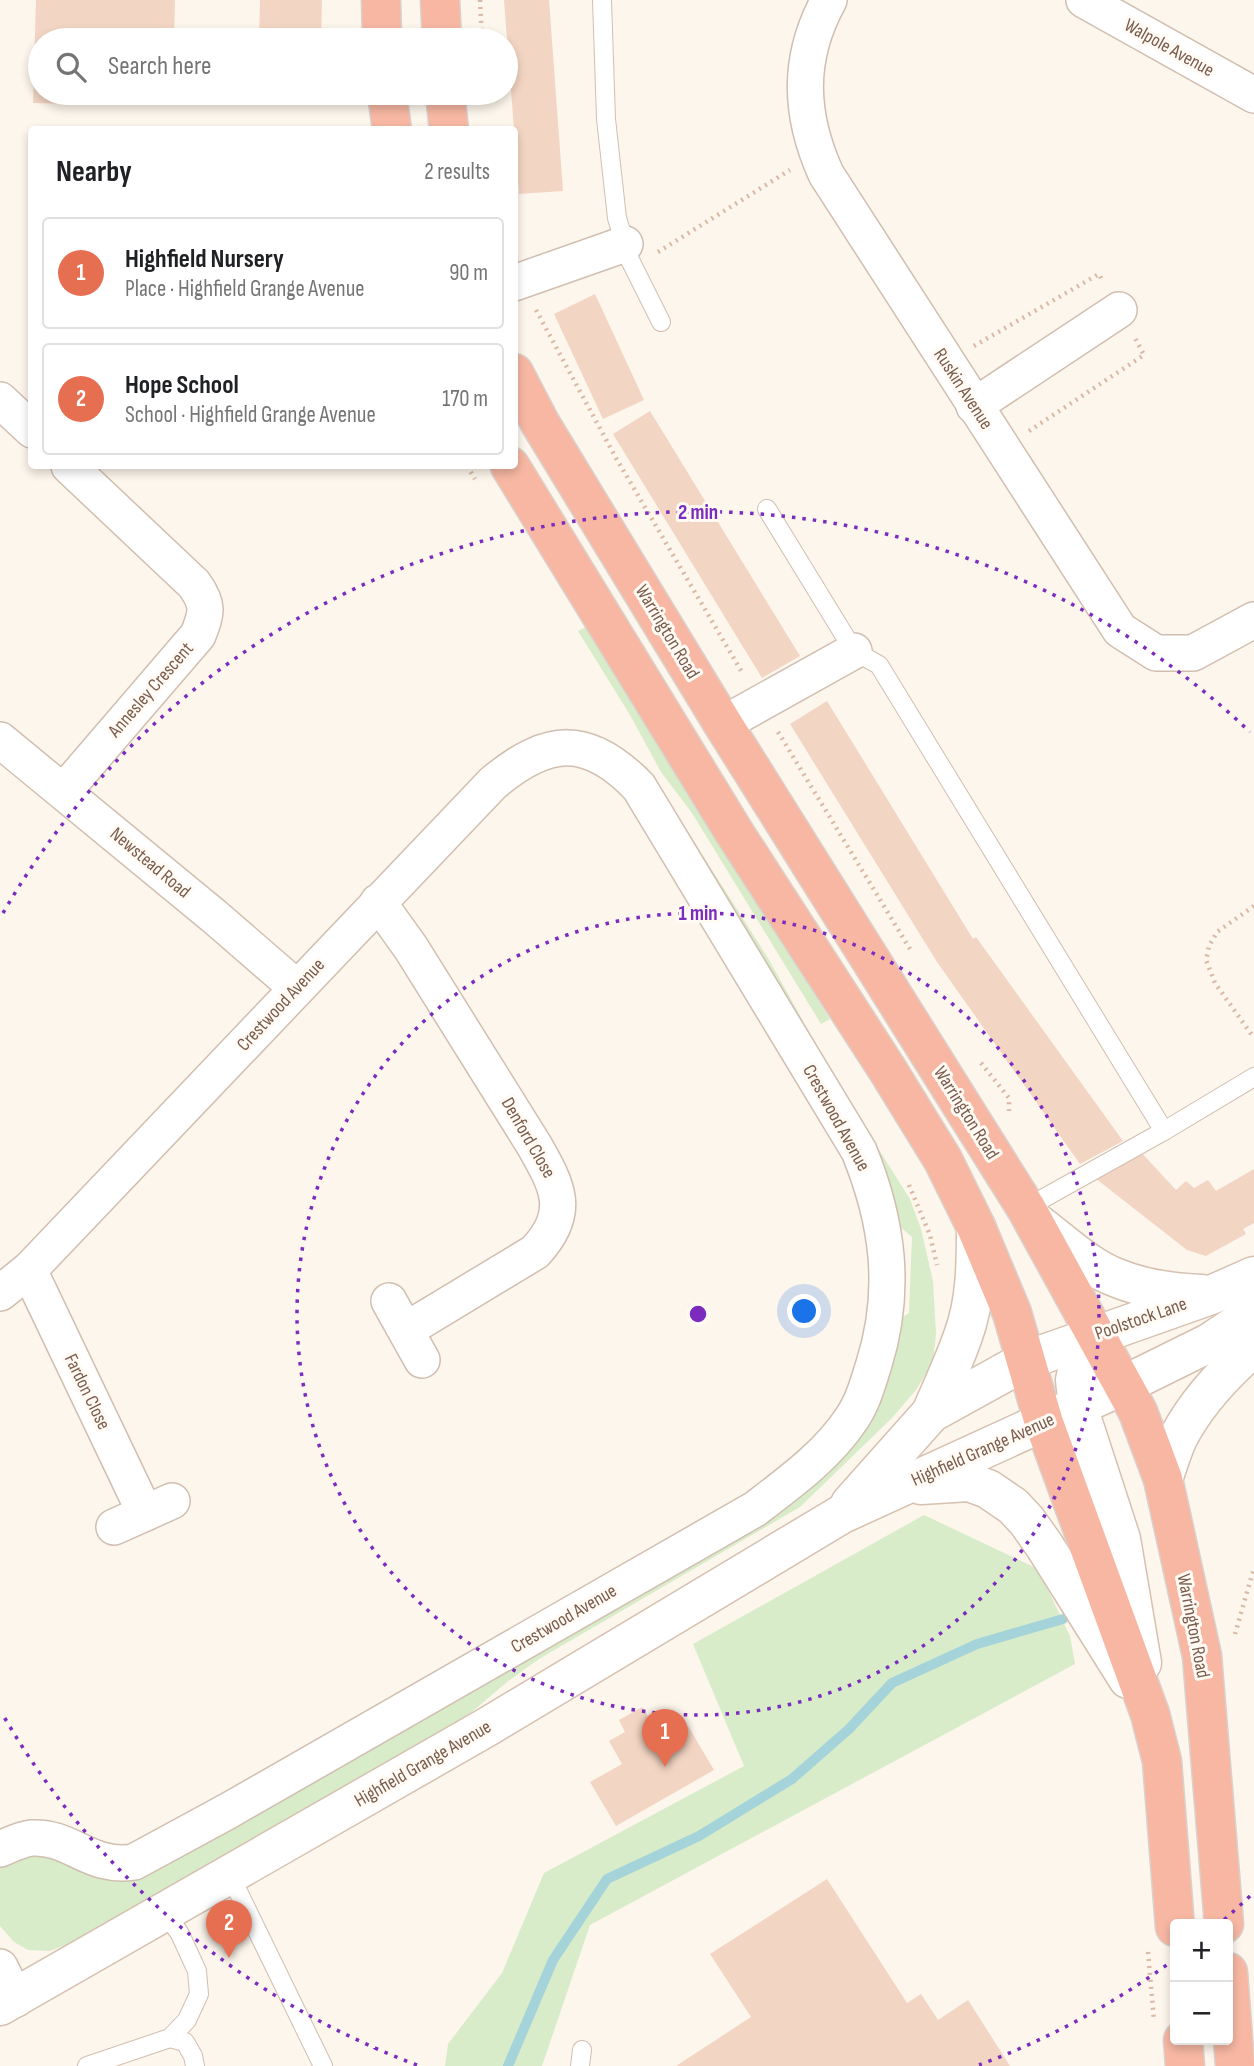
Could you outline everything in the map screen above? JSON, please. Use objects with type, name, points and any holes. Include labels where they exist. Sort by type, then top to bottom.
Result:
[{"type":"highway","points":[[381,0],[382,28]]},
{"type":"highway","points":[[440,0],[441,28]]},
{"type":"highway","points":[[389,105],[391,126]]},
{"type":"highway","points":[[446,105],[449,126]]},
{"type":"highway","name":"Warrington Road","points":[[518,381],[540,423],[723,724],[1030,1214],[1138,1412],[1163,1479],[1202,1656],[1224,1919]]},
{"type":"highway","points":[[512,469],[734,832],[943,1160],[976,1227],[1012,1313],[1027,1360],[1061,1415],[1150,1714],[1162,1761],[1174,1919]]},
{"type":"highway","points":[[1229,1982],[1235,2066]]},
{"type":"highway","points":[[1183,2045],[1185,2066]]},
{"type":"main road","points":[[1030,1214],[1088,1261],[1117,1278],[1180,1293],[1211,1295]]},
{"type":"main road","points":[[931,1413],[964,1335],[976,1274],[976,1227]]},
{"type":"main road","name":"Poolstock Lane","points":[[1027,1360],[1211,1295],[1254,1276]]},
{"type":"main road","points":[[1124,1385],[1209,1343],[1254,1313]]},
{"type":"main road","points":[[1061,1415],[1075,1380],[1081,1354],[1095,1335]]},
{"type":"main road","points":[[1163,1479],[1178,1439],[1198,1406],[1228,1370],[1254,1347]]},
{"type":"main road","name":"Highfield Grange Avenue","points":[[842,1514],[931,1413],[1027,1360]]},
{"type":"main road","name":"Highfield Grange Avenue","points":[[5,1991],[165,1912],[230,1875],[487,1727],[842,1514],[1124,1385]]},
{"type":"main road","points":[[902,1487],[969,1482],[988,1489],[1013,1506],[1044,1545],[1150,1714]]},
{"type":"street","name":"Ruskin Avenue","points":[[829,0],[815,29],[808,53],[805,80],[810,133],[826,174],[1120,630],[1156,653],[1193,653],[1254,620]]},
{"type":"street","name":"Walpole Avenue","points":[[1084,0],[1254,96]]},
{"type":"street","points":[[518,282],[629,255]]},
{"type":"street","points":[[974,406],[1119,310]]},
{"type":"street","points":[[0,400],[28,426]]},
{"type":"street","name":"Annesley Crescent","points":[[64,790],[198,635],[206,614],[204,598],[194,584],[72,469]]},
{"type":"street","points":[[723,724],[855,651]]},
{"type":"street","name":"Newstead Road","points":[[0,740],[64,790],[297,988]]},
{"type":"street","name":"Crestwood Avenue","points":[[0,1293],[29,1270],[493,783],[512,767],[555,748],[584,749],[603,755],[620,767],[639,787],[859,1151],[873,1186],[887,1248],[887,1289],[879,1349],[865,1394],[852,1419],[835,1438],[797,1477],[755,1509],[228,1811],[134,1862],[103,1862],[68,1845],[32,1838],[0,1849]]},
{"type":"street","name":"Denford Close","points":[[378,902],[411,948],[534,1145],[554,1181],[558,1202],[550,1237],[535,1252],[406,1330]]},
{"type":"street","name":"Fardon Close","points":[[29,1270],[144,1514]]},
{"type":"lane","points":[[602,0],[606,119],[617,219],[629,255],[661,322]]},
{"type":"lane","points":[[767,509],[855,651],[879,665],[1164,1131]]},
{"type":"lane","points":[[1030,1214],[1254,1077]]},
{"type":"lane","points":[[230,1875],[323,2066]]},
{"type":"lane","points":[[87,2066],[170,2038],[187,2020],[199,1994],[197,1971],[180,1934],[165,1912]]},
{"type":"lane","points":[[170,2038],[185,2042],[195,2066]]},
{"type":"path","points":[[480,0],[481,28]]},
{"type":"path","points":[[629,255],[817,154]]},
{"type":"path","points":[[1254,905],[1217,932],[1209,946],[1206,960],[1215,983],[1254,1038]]},
{"type":"path","points":[[909,1184],[930,1236],[938,1268]]},
{"type":"green space","points":[[586,627],[830,1019],[821,1024],[692,813],[661,772],[630,715],[578,631]]},
{"type":"green space","points":[[646,766],[768,958],[842,1091],[910,1199],[921,1229],[933,1281],[936,1334],[933,1362],[916,1390],[892,1418],[800,1507],[539,1659],[467,1716],[74,1942],[50,1951],[28,1950],[14,1942],[0,1926],[0,1867],[13,1854],[31,1850],[111,1875],[793,1495],[895,1322],[909,1313],[912,1237],[898,1225],[641,769]]},
{"type":"green space","points":[[924,1515],[1038,1569],[1070,1636],[1075,1664],[590,1925],[542,2066],[445,2066],[448,2044],[502,1973],[544,1873],[744,1766],[693,1644]]},
{"type":"building","points":[[36,0],[175,0],[174,28],[35,28]]},
{"type":"building","points":[[260,0],[322,0],[321,28],[259,28]]},
{"type":"building","points":[[504,0],[549,0],[563,191],[519,194],[518,126],[514,126],[512,105],[518,105],[518,28],[506,28]]},
{"type":"building","points":[[595,294],[644,400],[603,419],[554,314]]},
{"type":"building","points":[[650,411],[800,656],[762,678],[613,434]]},
{"type":"building","points":[[827,701],[973,939],[976,937],[1123,1141],[1080,1164],[937,962],[790,724]]},
{"type":"building","points":[[1138,1149],[1176,1190],[1186,1181],[1194,1188],[1208,1180],[1216,1191],[1254,1169],[1254,1223],[1243,1229],[1246,1234],[1206,1256],[1187,1250],[1095,1178]]},
{"type":"building","points":[[642,1707],[649,1718],[664,1709],[677,1732],[688,1726],[714,1770],[616,1826],[590,1782],[622,1764],[609,1741],[625,1732],[619,1720]]},
{"type":"building","points":[[827,1879],[907,2003],[921,1994],[938,2020],[968,2000],[1010,2066],[676,2066],[751,2017],[710,1954]]},
{"type":"waterway","points":[[508,2066],[553,1960],[607,1879],[699,1836],[792,1779],[849,1729],[892,1683],[977,1644],[1063,1619]]},
{"type":"place","name":"Highfield Nursery","points":[[665,1767]]},
{"type":"place","name":"Hope School","points":[[229,1958]]}]
